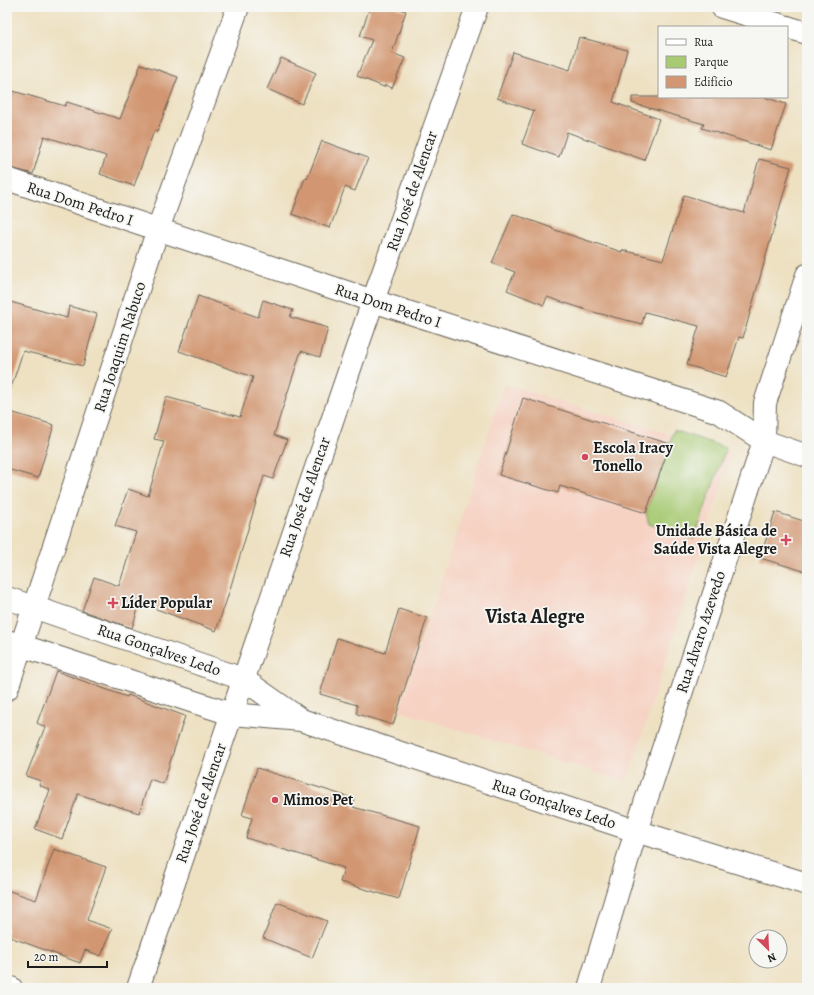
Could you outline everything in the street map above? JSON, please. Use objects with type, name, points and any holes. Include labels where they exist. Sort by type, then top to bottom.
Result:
[{"type":"street","name":"Rua Joaquim Nabuco","points":[[7,689],[14,644],[34,607],[158,230],[238,7]]},
{"type":"street","name":"Rua José de Alencar","points":[[138,988],[373,301],[477,7]]},
{"type":"street","points":[[722,7],[784,26]]},
{"type":"street","points":[[788,27],[807,33]]},
{"type":"street","name":"Rua Dom Pedro I","points":[[7,179],[373,301],[719,412],[764,441],[807,456]]},
{"type":"street","name":"Rua Alvaro Azevedo","points":[[589,988],[636,831],[764,441],[765,403],[807,275]]},
{"type":"street","name":"Rua Gonçalves Ledo","points":[[7,598],[243,679],[301,720]]},
{"type":"street","name":"Rua Gonçalves Ledo","points":[[14,644],[231,714],[301,720],[636,831],[807,884]]},
{"type":"street","points":[[7,987],[11,988]]},
{"type":"shaded area","points":[[504,384],[732,453],[627,782],[399,711]]},
{"type":"green space","points":[[674,430],[726,448],[694,539],[649,524],[646,513]]},
{"type":"building","points":[[370,7],[394,7],[406,11],[392,53],[405,58],[392,88],[385,85],[384,87],[357,76],[372,40],[360,36]]},
{"type":"building","points":[[579,37],[627,50],[613,102],[659,119],[644,160],[567,132],[559,157],[522,144],[534,111],[497,98],[513,52],[570,70]]},
{"type":"building","points":[[281,58],[316,73],[302,104],[267,89]]},
{"type":"building","points":[[141,64],[178,77],[157,132],[154,131],[134,186],[100,174],[106,156],[44,136],[33,174],[7,167],[7,113],[13,91],[65,106],[67,102],[120,119]]},
{"type":"building","points":[[632,97],[658,97],[767,98],[786,104],[771,150],[702,128],[704,124],[632,103]]},
{"type":"building","points":[[322,141],[368,158],[355,191],[345,187],[330,228],[292,214],[305,178],[307,179]]},
{"type":"building","points":[[759,159],[791,167],[743,338],[739,337],[726,377],[687,365],[699,326],[645,312],[642,324],[593,312],[547,297],[544,305],[507,290],[515,272],[492,263],[513,214],[552,229],[622,252],[622,250],[663,260],[684,195],[744,213]]},
{"type":"building","points":[[198,296],[258,317],[263,300],[293,310],[290,317],[328,328],[320,357],[301,351],[274,435],[287,440],[273,479],[264,476],[216,631],[140,603],[132,628],[82,611],[94,577],[119,586],[136,532],[115,526],[128,489],[148,496],[164,441],[154,439],[166,397],[240,417],[253,377],[179,351]]},
{"type":"building","points":[[7,301],[67,318],[69,306],[97,314],[83,366],[23,351],[11,388],[7,387]]},
{"type":"building","name":"Escola Iracy Tonello","points":[[523,398],[670,444],[646,513],[560,486],[558,493],[499,475]]},
{"type":"building","points":[[7,411],[54,425],[38,478],[7,469]]},
{"type":"building","name":"Unidade Básica de Saúde Vista Alegre","points":[[775,512],[807,522],[807,572],[760,558]]},
{"type":"building","points":[[399,609],[427,618],[393,725],[357,714],[357,705],[320,694],[337,638],[385,653]]},
{"type":"building","points":[[56,671],[185,716],[163,784],[150,779],[139,813],[78,794],[62,839],[35,829],[50,790],[39,785],[41,781],[26,776],[45,727],[37,723]]},
{"type":"building","points":[[257,768],[355,799],[353,807],[420,826],[399,899],[340,882],[344,868],[246,838],[252,818],[242,815]]},
{"type":"building","points":[[54,849],[106,867],[87,920],[112,929],[101,956],[85,950],[80,963],[7,936],[7,890],[36,900]]},
{"type":"building","points":[[277,902],[327,921],[312,958],[263,938]]},
{"type":"place","name":"Escola Iracy Tonello","points":[[585,457]]},
{"type":"place","name":"Unidade Básica de Saúde Vista Alegre","points":[[786,540]]},
{"type":"place","name":"Líder Popular","points":[[113,603]]},
{"type":"place","name":"Mimos Pet","points":[[275,800]]},
{"type":"district","name":"Vista Alegre","points":[[535,616]]}]
